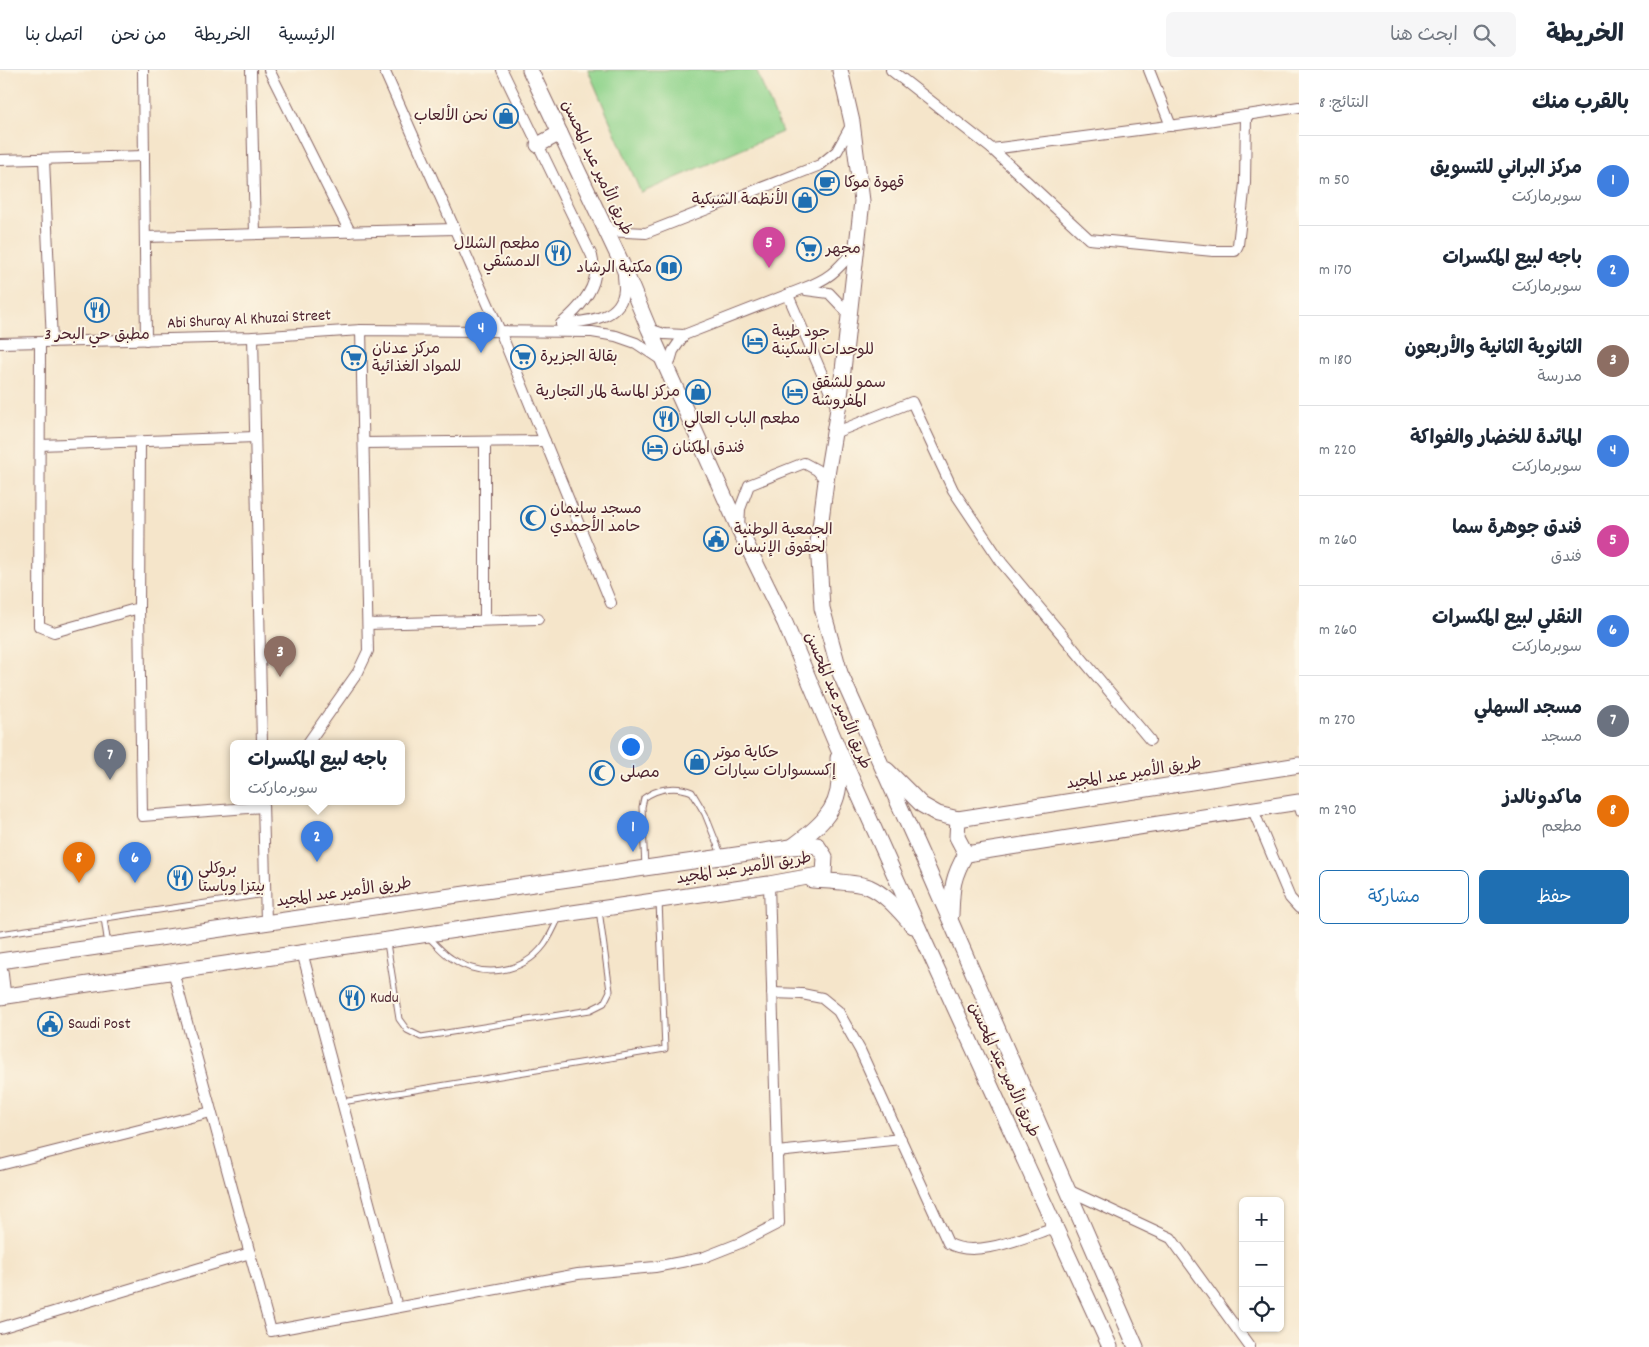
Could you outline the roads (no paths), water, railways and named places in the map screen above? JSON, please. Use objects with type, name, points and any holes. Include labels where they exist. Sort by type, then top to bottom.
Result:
[{"type":"main road","name":"طريق الأمير عبد المحسن","points":[[530,70],[622,264],[649,329],[739,529],[785,623],[837,746],[922,936],[1110,1347]]},
{"type":"main road","name":"طريق الأمير عبد المحسن","points":[[840,70],[852,122],[862,201],[838,411],[818,543],[822,608],[840,673],[951,922],[1136,1347]]},
{"type":"main road","points":[[538,145],[560,133]]},
{"type":"main road","points":[[791,847],[826,819],[836,801],[839,782],[837,746]]},
{"type":"main road","points":[[880,763],[922,805],[938,814],[958,819],[957,837],[966,854]]},
{"type":"main road","name":"طريق الأمير عبد المجيد","points":[[958,819],[1299,765]]},
{"type":"main road","points":[[951,922],[952,887],[958,867],[966,854],[1253,810],[1298,806]]},
{"type":"main road","name":"طريق الأمير عبد المجيد","points":[[0,961],[791,847],[817,844],[825,857],[824,874],[769,884],[1,996]]},
{"type":"main road","points":[[795,879],[832,881],[869,887],[891,902],[922,936]]},
{"type":"main road","points":[[0,972],[1,996]]},
{"type":"street","points":[[143,70],[146,340]]},
{"type":"street","points":[[251,70],[255,234]]},
{"type":"street","points":[[269,70],[350,232]]},
{"type":"street","points":[[384,70],[500,331],[611,603]]},
{"type":"street","points":[[502,70],[592,256],[595,276],[587,296],[576,311],[561,324]]},
{"type":"street","points":[[891,70],[992,149],[1089,239],[1213,251],[1235,251],[1238,245],[1245,184],[1246,115]]},
{"type":"street","points":[[1149,70],[1171,126]]},
{"type":"street","points":[[992,149],[1299,107]]},
{"type":"street","points":[[606,231],[646,232],[820,165],[837,151],[852,122]]},
{"type":"street","points":[[0,160],[144,156]]},
{"type":"street","points":[[44,159],[52,342]]},
{"type":"street","points":[[145,237],[455,229]]},
{"type":"street","points":[[649,329],[664,334],[684,334],[819,283],[834,274],[856,248]]},
{"type":"street","points":[[500,331],[586,321],[606,316],[618,306],[624,291],[622,264]]},
{"type":"street","points":[[802,289],[829,293],[850,314]]},
{"type":"street","points":[[788,295],[838,411]]},
{"type":"street","points":[[310,740],[344,693],[368,651],[361,330]]},
{"type":"street","name":"Abi Shuray Al Khuzai Street","points":[[0,344],[253,337],[361,330],[500,331]]},
{"type":"street","points":[[500,331],[592,332],[608,335],[636,342],[667,366],[673,350],[684,334]]},
{"type":"street","points":[[253,337],[262,740]]},
{"type":"street","points":[[40,342],[39,626],[54,632],[140,608]]},
{"type":"street","points":[[834,433],[912,402],[953,490],[1002,564],[1150,740]]},
{"type":"street","points":[[40,445],[255,437]]},
{"type":"street","points":[[364,443],[545,441]]},
{"type":"street","points":[[140,442],[142,816],[253,805]]},
{"type":"street","points":[[485,442],[485,620]]},
{"type":"street","points":[[739,529],[740,509],[749,485],[804,463],[817,470],[826,481]]},
{"type":"street","points":[[368,624],[538,619]]},
{"type":"street","points":[[263,805],[266,922]]},
{"type":"street","points":[[1253,810],[1290,898],[1299,908]]},
{"type":"street","points":[[173,971],[271,1331],[578,1274],[655,1267],[702,1258],[740,1243],[779,1223],[769,884]]},
{"type":"street","points":[[302,952],[397,1307]]},
{"type":"street","points":[[772,993],[802,994],[822,998],[838,1011],[860,1050],[948,1243],[968,1250],[982,1249],[1056,1227]]},
{"type":"street","points":[[0,1165],[212,1112]]},
{"type":"street","points":[[777,1152],[901,1139]]},
{"type":"street","points":[[1068,1190],[1171,1238],[1250,1347]]},
{"type":"street","points":[[0,1328],[250,1253]]},
{"type":"lane","points":[[645,868],[642,807],[644,798],[652,792],[678,787],[692,792],[698,801],[722,857]]},
{"type":"lane","points":[[0,934],[265,894]]},
{"type":"lane","points":[[342,1102],[665,1049],[659,900]]},
{"type":"lane","points":[[386,940],[399,1018],[407,1030],[422,1037],[590,1010],[604,1003],[610,991],[599,909]]},
{"type":"lane","points":[[426,935],[451,958],[472,969],[499,971],[518,967],[532,958],[545,944],[561,914]]},
{"type":"lane","points":[[104,918],[108,945]]},
{"type":"place","name":"نحن الألعاب","points":[[506,116]]},
{"type":"place","name":"قهوة موكا","points":[[827,183]]},
{"type":"place","name":"الأنظمة الشبكية","points":[[805,200]]},
{"type":"place","name":"مجهر","points":[[809,249]]},
{"type":"place","name":"مطعم الشلال الدمشقي","points":[[558,253]]},
{"type":"place","name":"مكتبة الرشاد","points":[[669,268]]},
{"type":"place","name":"فندق جوهرة سما","points":[[769,268]]},
{"type":"place","name":"مطبق حي البحر 3","points":[[97,310]]},
{"type":"place","name":"جود طيبة للوحدات السكينة","points":[[755,341]]},
{"type":"place","name":"المائدة للخضار والفواكة","points":[[481,353]]},
{"type":"place","name":"بقالة الجزيرة","points":[[523,357]]},
{"type":"place","name":"مركز عدنان للمواد الغذائية","points":[[354,358]]},
{"type":"place","name":"مركز الماسة لمار التجارية","points":[[698,392]]},
{"type":"place","name":"سمو للشقق المفروشة","points":[[795,392]]},
{"type":"place","name":"مطعم الباب العالي","points":[[666,419]]},
{"type":"place","name":"فندق المكنان","points":[[655,448]]},
{"type":"place","name":"مسجد سليمان حامد الأحمدي","points":[[533,518]]},
{"type":"place","name":"الجمعية الوطنية لحقوق الإنسان","points":[[716,539]]},
{"type":"place","name":"الثانوية الثانية والأربعون","points":[[280,677]]},
{"type":"place","name":"حكاية موتر إكسسوارات سيارات","points":[[697,762]]},
{"type":"place","name":"مصلى","points":[[602,773]]},
{"type":"place","name":"مسجد السهلي","points":[[110,780]]},
{"type":"place","name":"مركز البراني للتسويق","points":[[633,852]]},
{"type":"place","name":"باجه لبيع المكسرات","points":[[317,862]]},
{"type":"place","name":"بروكلي بيتزا وباستا","points":[[180,878]]},
{"type":"place","name":"ماكدونالدز","points":[[79,883]]},
{"type":"place","name":"النقلي لبيع المكسرات","points":[[135,883]]},
{"type":"place","name":"Kudu","points":[[352,998]]},
{"type":"place","name":"Saudi Post","points":[[50,1024]]}]
